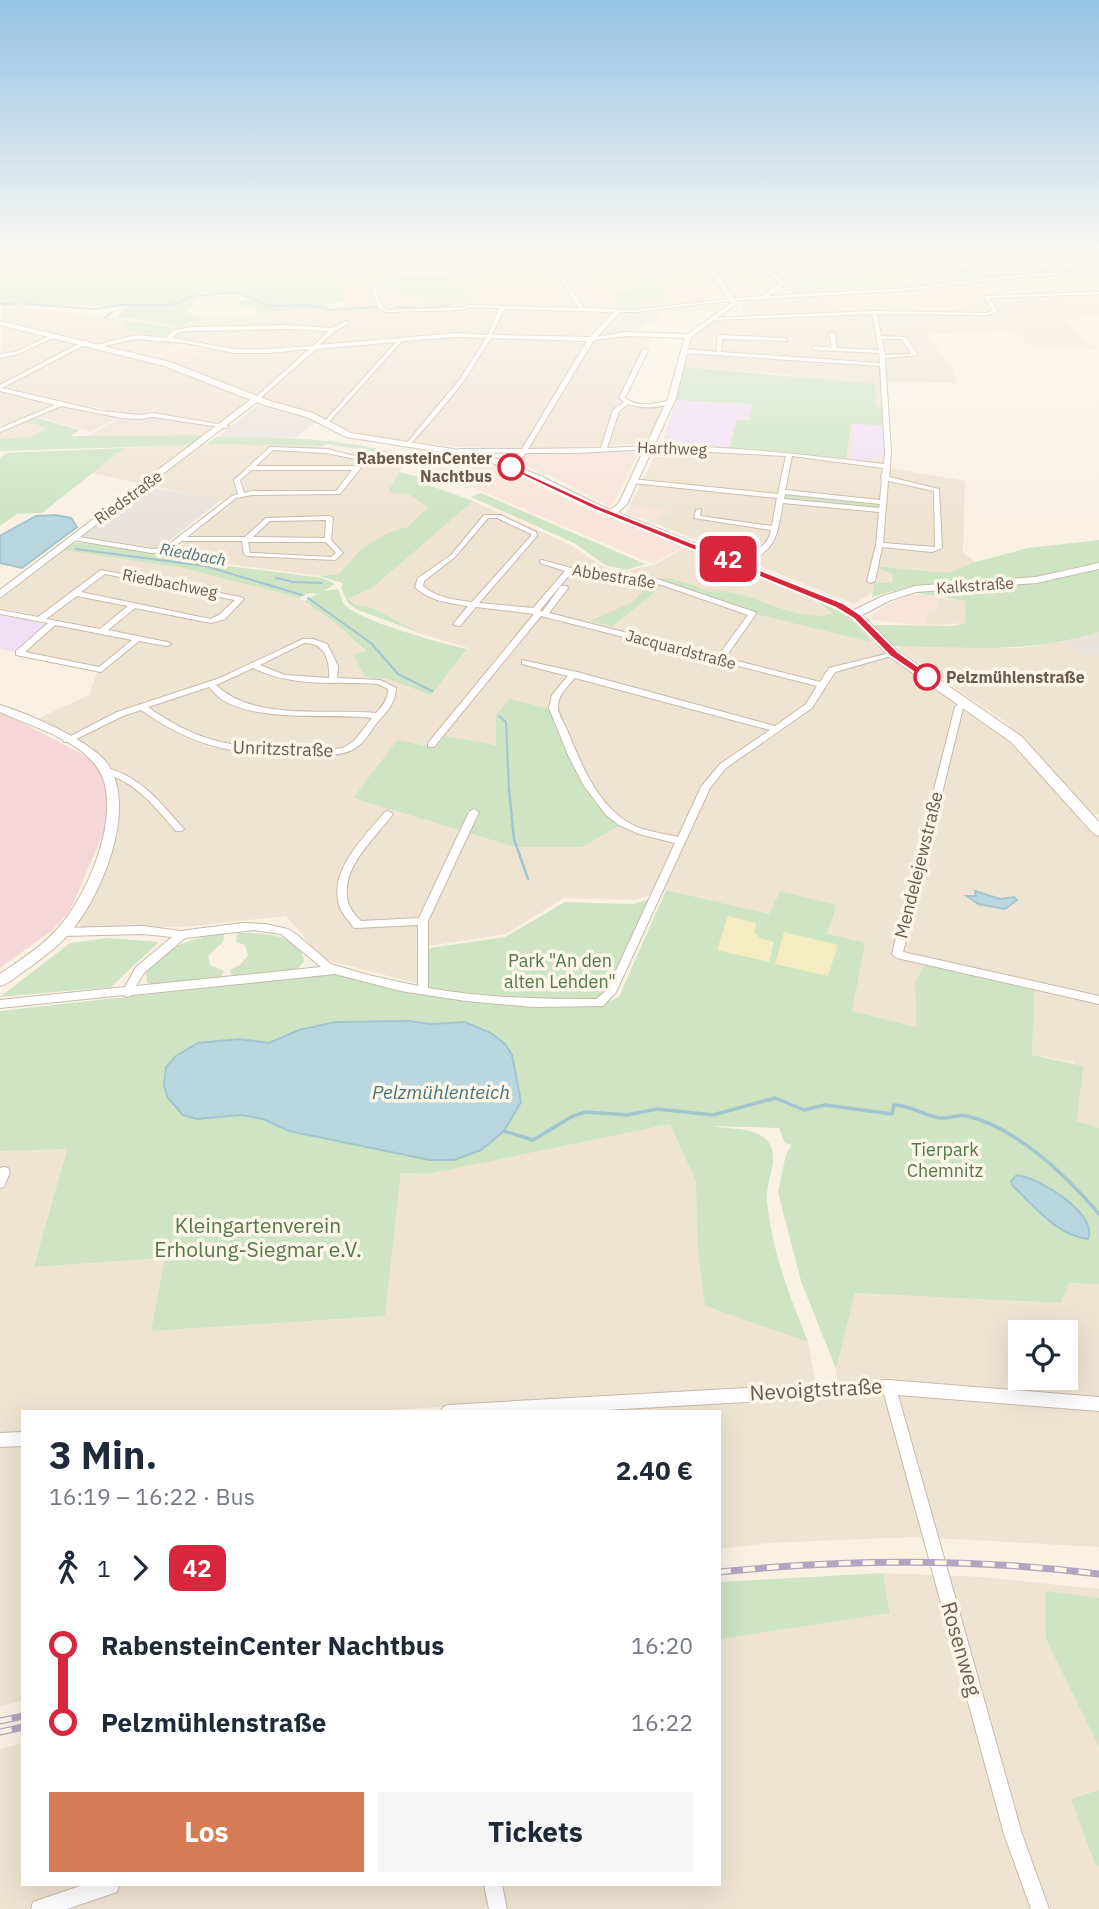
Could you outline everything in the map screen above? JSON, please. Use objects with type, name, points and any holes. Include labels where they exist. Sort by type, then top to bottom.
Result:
[{"type":"main road","points":[[81,341],[184,369],[326,423],[349,435],[459,450],[511,467],[612,513],[741,564],[854,614],[894,654],[1016,739],[1092,818],[1099,831]]},
{"type":"main road","name":"Kalkstraße","points":[[854,614],[887,598],[915,589],[1036,580],[1099,566]]},
{"type":"street","points":[[0,356],[16,353],[43,341]]},
{"type":"street","points":[[99,345],[117,341]]},
{"type":"street","points":[[179,341],[234,351],[379,341]]},
{"type":"street","points":[[257,399],[323,341]]},
{"type":"street","points":[[326,423],[399,341]]},
{"type":"street","points":[[408,445],[488,341]]},
{"type":"street","points":[[511,467],[524,451],[590,341]]},
{"type":"street","points":[[612,513],[623,504],[671,402],[687,341]]},
{"type":"street","points":[[719,351],[720,341]]},
{"type":"street","points":[[833,341],[835,349]]},
{"type":"street","points":[[871,582],[879,545],[888,440],[879,341]]},
{"type":"street","points":[[814,348],[915,355],[906,341]]},
{"type":"street","points":[[0,388],[86,342]]},
{"type":"street","points":[[645,351],[638,369],[626,384],[622,398],[626,403],[644,406],[671,402]]},
{"type":"street","points":[[684,351],[719,351],[882,365]]},
{"type":"street","points":[[0,388],[124,417],[145,418],[153,415],[226,426]]},
{"type":"street","name":"Riedstraße","points":[[0,595],[226,426],[257,399]]},
{"type":"street","points":[[604,449],[616,410],[626,403]]},
{"type":"street","points":[[0,430],[61,404]]},
{"type":"street","points":[[153,415],[152,412],[163,405]]},
{"type":"street","name":"Harthweg","points":[[459,450],[650,447],[789,454],[885,466]]},
{"type":"street","points":[[73,538],[152,551],[166,550],[183,539],[226,500],[241,495],[338,493],[358,468],[362,457],[291,448],[270,449],[251,468],[243,472],[236,484],[241,495]]},
{"type":"street","points":[[741,564],[768,547],[775,528],[789,454]]},
{"type":"street","points":[[251,468],[358,468]]},
{"type":"street","points":[[879,545],[932,550],[939,548],[937,490],[884,478]]},
{"type":"street","points":[[632,481],[780,496],[882,510]]},
{"type":"street","points":[[780,496],[883,502]]},
{"type":"street","points":[[699,510],[696,517],[775,528]]},
{"type":"street","name":"Jacquardstraße","points":[[457,624],[477,603],[534,536],[534,533],[498,516],[486,516],[453,556],[421,580],[419,587],[428,596],[477,603],[539,612],[822,685]]},
{"type":"street","points":[[246,540],[268,519],[330,517],[328,540]]},
{"type":"street","points":[[183,539],[328,540],[340,553],[333,559],[247,554],[246,540]]},
{"type":"street","name":"Abbestraße","points":[[542,562],[573,571],[657,581],[752,614],[720,659]]},
{"type":"street","points":[[432,745],[573,571]]},
{"type":"street","name":"Riedbachweg","points":[[39,620],[74,593],[104,572],[240,599],[222,617],[211,621],[74,593]]},
{"type":"street","name":"Riedbachweg","points":[[102,631],[134,605]]},
{"type":"street","points":[[0,612],[167,644]]},
{"type":"street","points":[[53,623],[19,653],[101,670],[137,639]]},
{"type":"street","points":[[67,740],[141,706],[210,684],[293,645],[313,641],[324,646],[334,667],[333,681]]},
{"type":"street","points":[[63,932],[143,930],[183,934],[243,927],[277,929],[295,939],[317,962],[334,970],[448,997],[599,1003],[611,992],[660,890],[679,841],[706,787],[723,766],[809,706],[832,670],[894,654]]},
{"type":"street","points":[[525,662],[777,729]]},
{"type":"street","name":"Unritzstraße","points":[[141,706],[185,736],[218,746],[251,751],[344,750],[355,744],[393,695],[387,683],[290,681],[271,676],[253,665]]},
{"type":"street","points":[[574,674],[556,695],[553,708],[588,782],[600,801],[622,824],[679,841]]},
{"type":"street","name":"Unritzstraße","points":[[210,684],[234,701],[268,711],[379,716]]},
{"type":"street","name":"Mendelejewstraße","points":[[966,702],[959,707],[897,954],[1099,1000]]},
{"type":"street","points":[[0,708],[89,750],[107,771],[114,792],[114,821],[100,865],[79,912],[63,932],[0,981]]},
{"type":"street","points":[[107,771],[117,773],[142,790],[179,829]]},
{"type":"street","points":[[423,991],[423,921],[474,812]]},
{"type":"street","points":[[388,814],[346,869],[341,886],[342,898],[358,925],[423,921]]},
{"type":"street","points":[[127,993],[141,970],[183,934]]},
{"type":"street","points":[[0,1004],[334,970]]},
{"type":"street","name":"Nevoigtstraße","points":[[483,1410],[889,1387],[1099,1405]]},
{"type":"street","name":"Rosenweg","points":[[889,1387],[1013,1834],[1040,1909]]},
{"type":"street","points":[[0,1440],[21,1439]]},
{"type":"street","points":[[40,1909],[73,1903],[108,1886]]},
{"type":"street","points":[[493,1886],[498,1909]]},
{"type":"shaded area","points":[[1,341],[188,341],[147,358],[76,342],[78,345],[0,385]]},
{"type":"shaded area","points":[[188,341],[650,341],[641,369],[630,384],[626,398],[629,402],[644,404],[666,402],[646,443],[561,449],[459,447],[367,436],[276,406],[184,369],[179,364],[189,360],[191,342]]},
{"type":"shaded area","points":[[690,341],[931,341],[953,369],[957,383],[881,382],[883,467],[965,481],[963,552],[975,562],[948,573],[877,566],[893,574],[892,583],[874,582],[872,593],[854,604],[652,522],[667,513],[630,505],[659,448],[729,450],[737,420],[790,406],[793,375],[685,367]]},
{"type":"shaded area","points":[[1025,341],[1089,341],[1098,349],[1033,349]]},
{"type":"shaded area","points":[[188,343],[213,348],[179,364],[154,358]]},
{"type":"shaded area","points":[[84,345],[159,364],[250,400],[221,423],[153,413],[162,405],[139,417],[104,412],[107,409],[51,401],[2,388]]},
{"type":"shaded area","points":[[0,390],[56,405],[0,429]]},
{"type":"shaded area","points":[[676,400],[754,404],[749,421],[737,420],[729,448],[662,445]]},
{"type":"shaded area","points":[[65,404],[119,417],[91,432],[35,416]]},
{"type":"shaded area","points":[[258,405],[306,416],[316,422],[295,438],[218,437]]},
{"type":"shaded area","points":[[154,416],[217,425],[208,435],[87,437],[122,417],[148,420]]},
{"type":"shaded area","points":[[25,421],[48,427],[30,437],[0,439],[0,431]]},
{"type":"shaded area","points":[[853,423],[883,426],[885,454],[874,460],[852,460]]},
{"type":"shaded area","points":[[238,443],[321,446],[384,460],[404,467],[399,472],[408,494],[428,506],[407,527],[390,532],[339,574],[319,576],[161,555],[181,546],[228,502],[91,473],[124,448]]},
{"type":"shaded area","points":[[413,448],[479,458],[594,512],[684,546],[653,564],[403,458]]},
{"type":"shaded area","points":[[640,449],[614,503],[608,506],[550,475],[520,465],[526,455],[532,452]]},
{"type":"shaded area","points":[[147,487],[222,499],[159,549],[81,536]]},
{"type":"shaded area","points":[[473,501],[569,544],[604,567],[621,572],[654,565],[688,546],[836,609],[860,625],[866,624],[878,638],[1002,726],[1099,831],[1099,1128],[1077,1121],[1074,1062],[1032,1055],[1034,990],[925,964],[915,982],[916,1027],[852,1011],[827,934],[837,905],[780,891],[769,914],[666,890],[636,900],[564,898],[506,934],[416,948],[421,980],[415,983],[323,959],[286,916],[185,927],[82,927],[77,922],[104,865],[113,837],[102,761],[93,747],[37,719],[89,695],[96,668],[24,652],[58,620],[0,608],[0,600],[63,550],[183,568],[299,598],[334,622],[366,652],[353,655],[365,677],[387,679],[431,695],[468,648],[422,634],[373,608],[356,605],[348,599],[372,588]],"holes":[[[496,715],[515,847],[353,798],[397,740],[435,748],[444,736],[497,745]]]},
{"type":"shaded area","points":[[630,505],[669,509],[668,513],[652,522],[626,513]]},
{"type":"shaded area","points":[[927,592],[937,598],[936,613],[927,612],[926,626],[872,620],[873,614],[887,605],[906,596]]},
{"type":"shaded area","points":[[937,598],[965,601],[965,623],[926,626],[927,612],[936,613]]},
{"type":"shaded area","points":[[0,615],[46,625],[14,652],[0,649]]},
{"type":"shaded area","points":[[1099,632],[1099,653],[1083,656],[1066,641]]},
{"type":"shaded area","points":[[1066,641],[1083,656],[1099,653],[1099,814],[1092,816],[1007,723],[898,649],[908,643],[1020,648]]},
{"type":"shaded area","points":[[0,711],[95,761],[109,793],[107,824],[70,911],[51,931],[0,968]]},
{"type":"shaded area","points":[[670,1124],[696,1182],[697,1244],[705,1306],[808,1342],[816,1384],[390,1410],[21,1410],[21,1432],[0,1433],[0,1151],[67,1148],[35,1267],[165,1258],[152,1331],[385,1316],[401,1173],[429,1174]]},
{"type":"shaded area","points":[[1069,1283],[1099,1284],[1099,1547],[916,1537],[768,1543],[721,1549],[721,1410],[592,1410],[838,1397],[836,1369],[855,1293],[1061,1303]]},
{"type":"shaded area","points":[[21,1446],[21,1701],[0,1706],[0,1447]]},
{"type":"shaded area","points":[[883,1573],[983,1577],[1099,1589],[1099,1909],[0,1909],[0,1749],[21,1744],[21,1886],[721,1886],[721,1639],[890,1612]]},
{"type":"green space","points":[[685,367],[875,384],[876,407],[882,407],[883,426],[851,423],[846,459],[729,448],[737,420],[749,420],[753,404],[676,400]]},
{"type":"green space","points":[[34,417],[80,430],[70,436],[212,435],[197,445],[0,451],[0,439],[30,437],[47,428],[25,421]]},
{"type":"green space","points":[[216,437],[297,439],[361,446],[415,460],[433,472],[373,452],[327,444],[207,444]]},
{"type":"green space","points":[[124,448],[42,513],[17,514],[0,526],[0,458],[6,453]]},
{"type":"green space","points":[[399,472],[427,479],[426,484],[473,501],[372,588],[348,599],[356,605],[373,608],[422,634],[356,609],[348,603],[341,588],[343,583],[319,576],[339,574],[361,549],[390,532],[407,527],[428,507],[408,494],[388,492]]},
{"type":"green space","points":[[781,492],[882,502],[882,510],[779,501]]},
{"type":"green space","points":[[481,493],[645,564],[626,570],[605,565],[574,543],[471,497]]},
{"type":"green space","points":[[1099,540],[1099,562],[1032,577],[1099,563],[1077,571],[1027,579],[1003,581],[1030,577],[912,586],[872,597],[874,582],[892,583],[893,574],[874,566],[948,573],[975,562],[1028,548]]},
{"type":"green space","points":[[86,542],[152,553],[158,557],[322,578],[335,584],[324,591],[338,589],[344,604],[366,618],[467,649],[431,695],[387,679],[365,677],[353,655],[366,651],[334,622],[304,601],[317,594],[309,593],[299,598],[183,568],[63,550],[70,544]]},
{"type":"green space","points":[[1099,569],[1099,632],[1074,639],[996,648],[891,646],[874,625],[953,626],[965,623],[965,601],[912,592],[1038,582]]},
{"type":"green space","points":[[662,578],[680,581],[710,592],[738,594],[806,615],[834,614],[817,601],[851,618],[871,642],[752,613],[661,581]]},
{"type":"green space","points":[[650,582],[663,585],[612,627],[590,621],[633,602]]},
{"type":"green space","points":[[510,699],[550,709],[578,765],[620,825],[582,847],[515,847],[353,798],[397,740],[435,748],[444,736],[496,745],[496,715]]},
{"type":"green space","points":[[666,890],[769,914],[780,891],[837,905],[827,934],[865,943],[852,1011],[916,1027],[915,982],[925,964],[1034,990],[1032,1055],[1083,1066],[1077,1121],[1099,1128],[1099,1284],[1069,1283],[1061,1303],[855,1293],[836,1369],[801,1281],[778,1192],[786,1154],[792,1145],[785,1143],[779,1128],[713,1126],[751,1131],[764,1138],[772,1149],[773,1164],[767,1194],[769,1219],[782,1273],[808,1342],[705,1306],[697,1244],[696,1182],[670,1124],[429,1174],[401,1173],[385,1316],[151,1331],[165,1258],[34,1267],[67,1149],[0,1151],[0,1011],[337,973],[419,992],[552,1006],[598,1006],[619,997]]},
{"type":"green space","name":"Park \"An den alten Lehden\"","points":[[651,899],[625,960],[599,1003],[558,1004],[423,991],[423,949],[505,937],[565,902],[632,904]]},
{"type":"green space","points":[[237,933],[267,934],[288,940],[302,952],[304,962],[295,971],[233,979],[230,970],[240,965],[248,955],[245,945],[236,942]]},
{"type":"green space","points":[[224,934],[223,942],[208,956],[210,965],[224,971],[219,980],[153,986],[147,982],[146,973],[170,950],[180,944]]},
{"type":"green space","points":[[108,938],[159,942],[111,987],[0,997],[70,943]]},
{"type":"green space","points":[[883,1573],[890,1613],[721,1639],[721,1582]]},
{"type":"green space","points":[[1045,1591],[1099,1598],[1099,1747],[1046,1639]]},
{"type":"green space","points":[[1099,1790],[1099,1865],[1096,1866],[1071,1799]]},
{"type":"sand","points":[[728,916],[756,923],[754,932],[760,938],[774,942],[769,962],[717,950]]},
{"type":"sand","points":[[784,932],[838,945],[828,976],[775,964]]},
{"type":"water","points":[[36,516],[71,518],[77,527],[22,568],[0,563],[0,536]]},
{"type":"water","points":[[975,891],[1000,899],[1014,897],[1017,900],[1005,909],[978,904],[967,896],[976,896]]},
{"type":"water","name":"Pelzmühlenteich","points":[[408,1021],[432,1024],[465,1022],[491,1033],[505,1044],[512,1055],[521,1102],[504,1131],[481,1150],[454,1160],[430,1160],[289,1131],[263,1119],[241,1115],[197,1119],[183,1115],[168,1098],[164,1086],[166,1067],[176,1056],[198,1043],[239,1039],[269,1043],[299,1030],[336,1022]]},
{"type":"water","points":[[1017,1175],[1038,1182],[1076,1208],[1089,1229],[1088,1239],[1066,1232],[1046,1218],[1012,1185],[1011,1181]]},
{"type":"waterway","name":"Riedbach","points":[[76,549],[205,566],[302,595]]},
{"type":"waterway","points":[[276,578],[290,581]]},
{"type":"waterway","points":[[291,582],[322,583]]},
{"type":"waterway","name":"Riedbach","points":[[308,598],[371,643],[398,674],[432,691]]},
{"type":"waterway","name":"Riedbach","points":[[499,716],[506,722],[509,791]]},
{"type":"waterway","name":"Riedbach","points":[[509,789],[514,839],[528,879]]},
{"type":"waterway","points":[[504,1131],[533,1140],[573,1116],[586,1112],[627,1115],[657,1109],[713,1115],[775,1098],[804,1110],[825,1105],[892,1114],[894,1105],[900,1105],[940,1118],[967,1116],[1004,1131],[1040,1155],[1099,1214]]},
{"type":"railway","points":[[721,1572],[909,1562],[1004,1565],[1099,1574]]},
{"type":"railway","points":[[0,1721],[21,1716]]},
{"type":"railway","points":[[0,1732],[21,1727]]},
{"type":"bus line","name":"42","points":[[511,467],[583,502],[720,555],[839,606],[858,617],[894,654],[927,677]]},
{"type":"place","name":"RabensteinCenter Nachtbus","points":[[511,467]]},
{"type":"place","name":"Pelzmühlenstraße","points":[[927,677]]},
{"type":"park label","name":"Tierpark Chemnitz","points":[[945,1160]]},
{"type":"park label","name":"Kleingartenverein Erholung-Siegmar e.V.","points":[[258,1238]]}]
